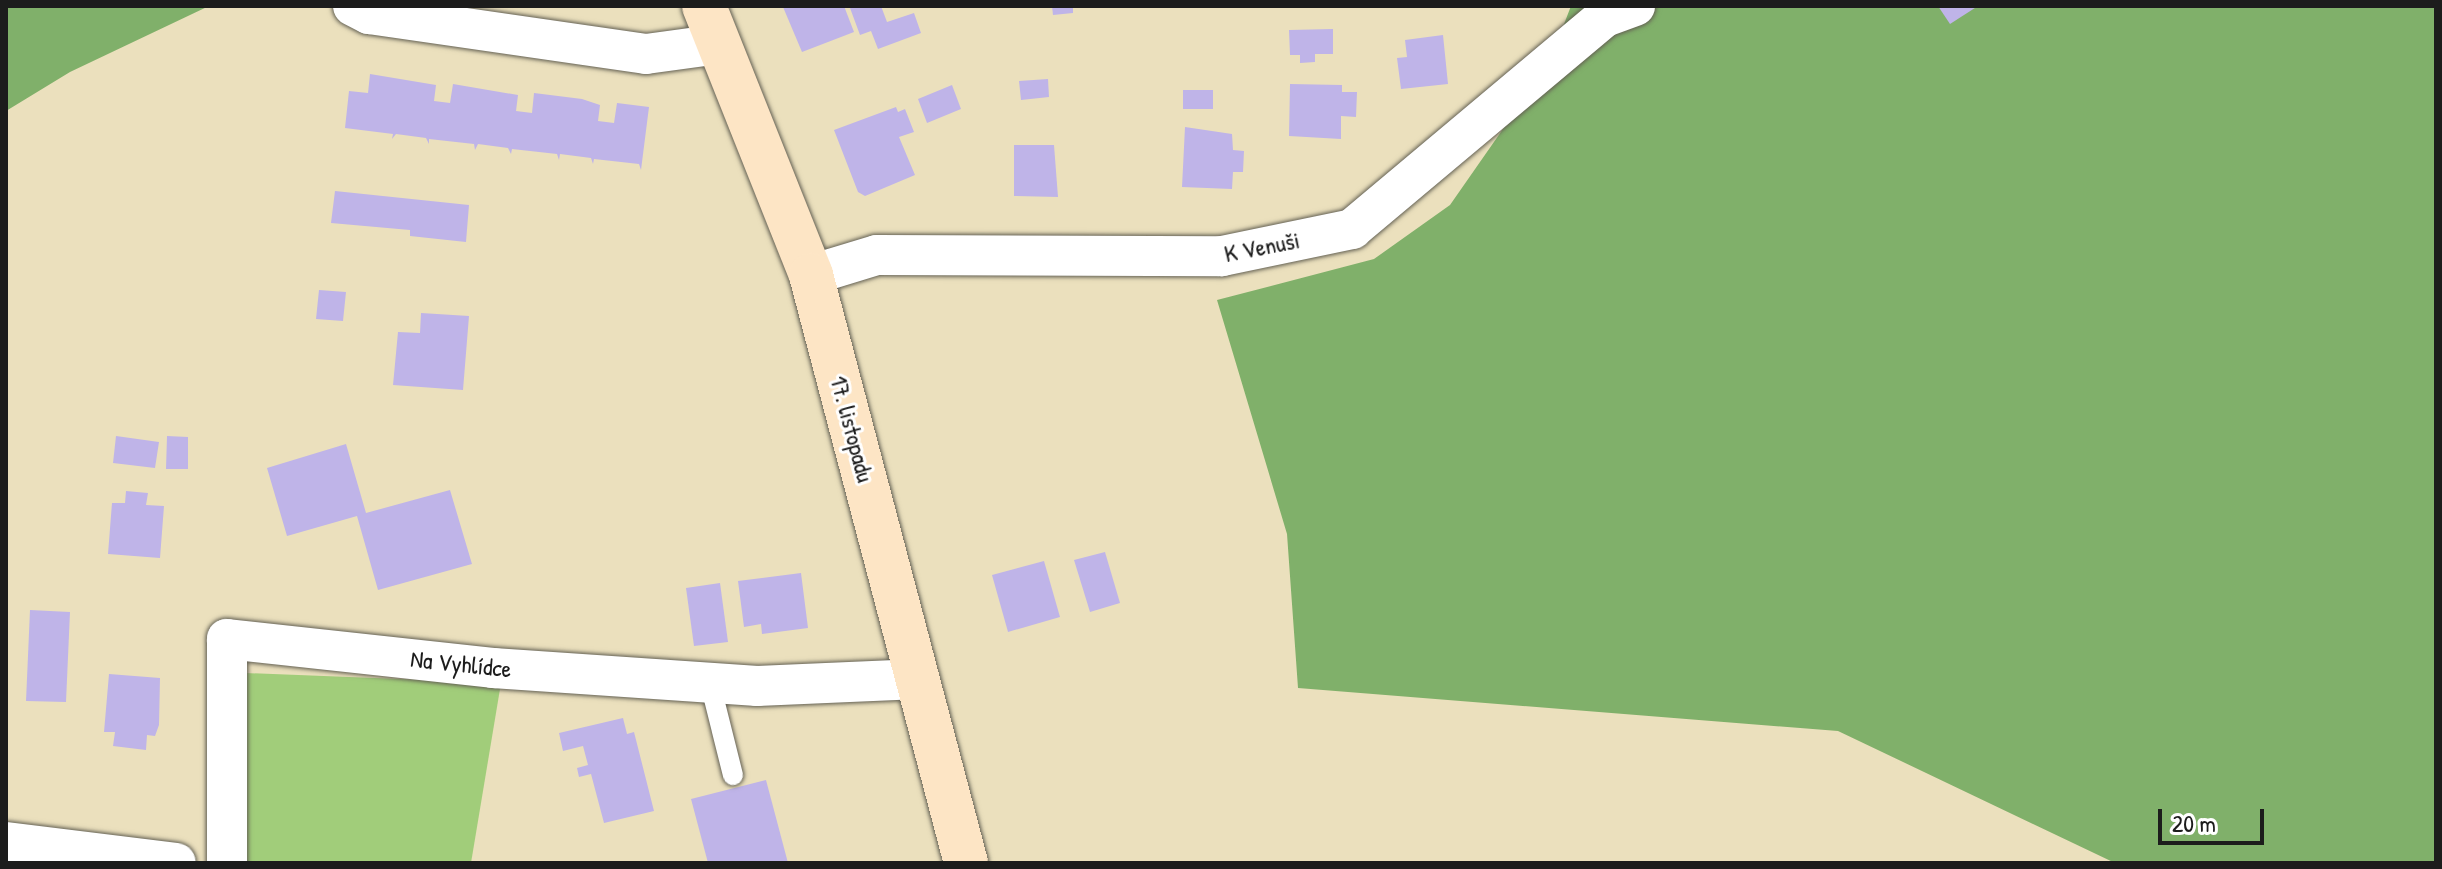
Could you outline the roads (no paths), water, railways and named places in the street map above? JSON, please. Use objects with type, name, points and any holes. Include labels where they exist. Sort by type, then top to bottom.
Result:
[{"type":"main road","name":"17. listopadu","points":[[711,25],[811,275],[966,863]]},
{"type":"street","points":[[353,6],[369,14],[646,54],[711,25]]},
{"type":"street","name":"K Venuši","points":[[811,275],[877,255],[1222,256],[1352,229],[1605,17],[1635,6]]},
{"type":"street","name":"Na Vyhlídce","points":[[227,863],[227,639],[493,668],[757,686],[919,679]]},
{"type":"street","points":[[6,842],[176,863]]},
{"type":"lane","points":[[710,683],[733,775]]}]
